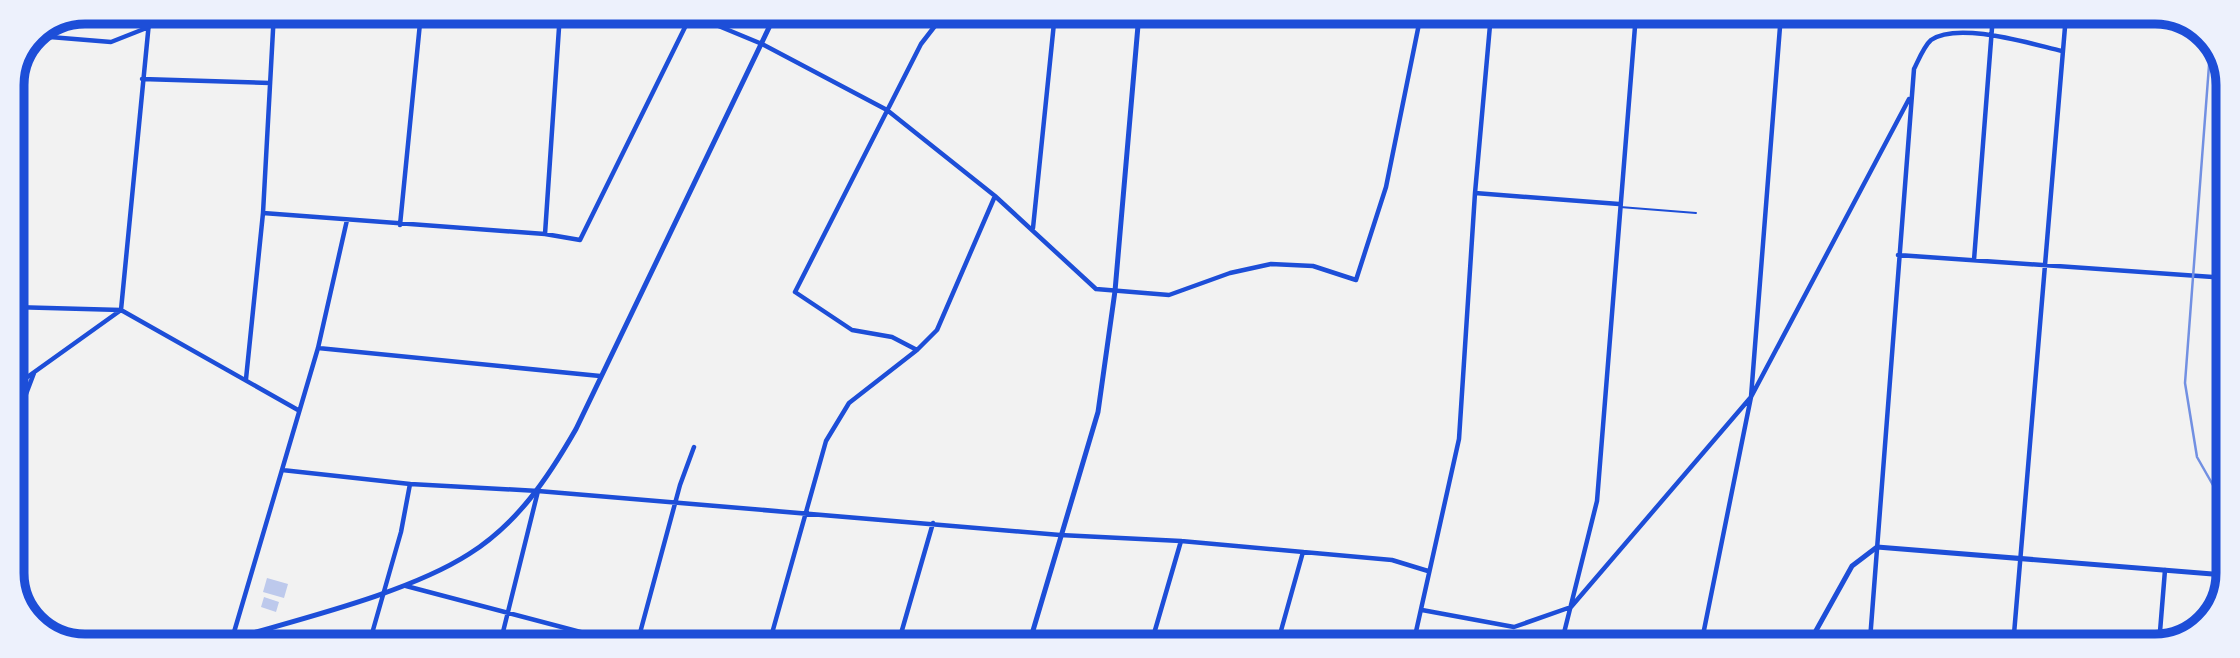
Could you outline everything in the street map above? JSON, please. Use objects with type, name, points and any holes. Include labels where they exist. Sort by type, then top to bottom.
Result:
[{"type":"street","points":[[25,379],[121,310],[149,24]]},
{"type":"street","points":[[246,379],[263,213],[273,24]]},
{"type":"street","points":[[400,225],[420,24]]},
{"type":"street","points":[[545,234],[558,24]]},
{"type":"street","points":[[263,213],[545,234],[580,240],[687,24]]},
{"type":"street","points":[[715,24],[762,44],[887,110],[995,196],[1096,289],[1169,295],[1230,274],[1270,264],[1313,266],[1356,280],[1386,187],[1419,24]]},
{"type":"street","points":[[253,634],[384,592],[442,569],[470,554],[492,537],[538,491],[576,429],[771,24]]},
{"type":"street","points":[[917,350],[892,337],[852,330],[794,292],[921,44],[936,24]]},
{"type":"street","points":[[1032,229],[1054,24]]},
{"type":"street","points":[[1032,634],[1098,412],[1115,292],[1138,24]]},
{"type":"street","points":[[1416,634],[1459,439],[1475,193],[1490,24]]},
{"type":"street","points":[[1564,634],[1597,501],[1635,24]]},
{"type":"street","points":[[1703,634],[1751,397],[1780,24]]},
{"type":"street","points":[[1974,260],[1993,24]]},
{"type":"street","points":[[2014,634],[2065,24]]},
{"type":"street","points":[[48,38],[111,42],[149,27]]},
{"type":"street","points":[[1870,634],[1909,99],[1914,69],[1930,41],[1949,33],[1992,36],[2062,51]]},
{"type":"street","points":[[142,79],[270,83]]},
{"type":"street","points":[[1422,610],[1514,627],[1571,607],[1751,397],[1909,99]]},
{"type":"street","points":[[1475,193],[1619,205]]},
{"type":"street","points":[[772,634],[826,441],[849,403],[917,350],[937,330],[995,196]]},
{"type":"street","points":[[233,634],[318,348],[347,220]]},
{"type":"street","points":[[1898,255],[2215,277]]},
{"type":"street","points":[[24,308],[121,310],[298,410]]},
{"type":"street","points":[[318,348],[600,376]]},
{"type":"street","points":[[25,397],[34,372]]},
{"type":"street","points":[[639,634],[677,505],[680,485],[694,447]]},
{"type":"street","points":[[282,470],[410,484],[538,491],[677,505],[1060,535],[1181,541],[1392,561],[1428,571]]},
{"type":"street","points":[[372,634],[401,532],[410,484]]},
{"type":"street","points":[[502,634],[538,491]]},
{"type":"street","points":[[901,634],[933,523]]},
{"type":"street","points":[[1154,634],[1181,541]]},
{"type":"street","points":[[1814,634],[1852,566],[1877,547],[2216,574]]},
{"type":"street","points":[[1280,634],[1303,552]]},
{"type":"street","points":[[2160,633],[2165,570]]},
{"type":"street","points":[[402,584],[590,634]]},
{"type":"lane","points":[[1619,205],[1696,213]]},
{"type":"building","points":[[267,578],[288,584],[284,598],[263,592]]},
{"type":"building","points":[[264,597],[279,602],[276,612],[261,607]]},
{"type":"railway","points":[[2209,59],[2185,383],[2197,457],[2216,490]]}]
